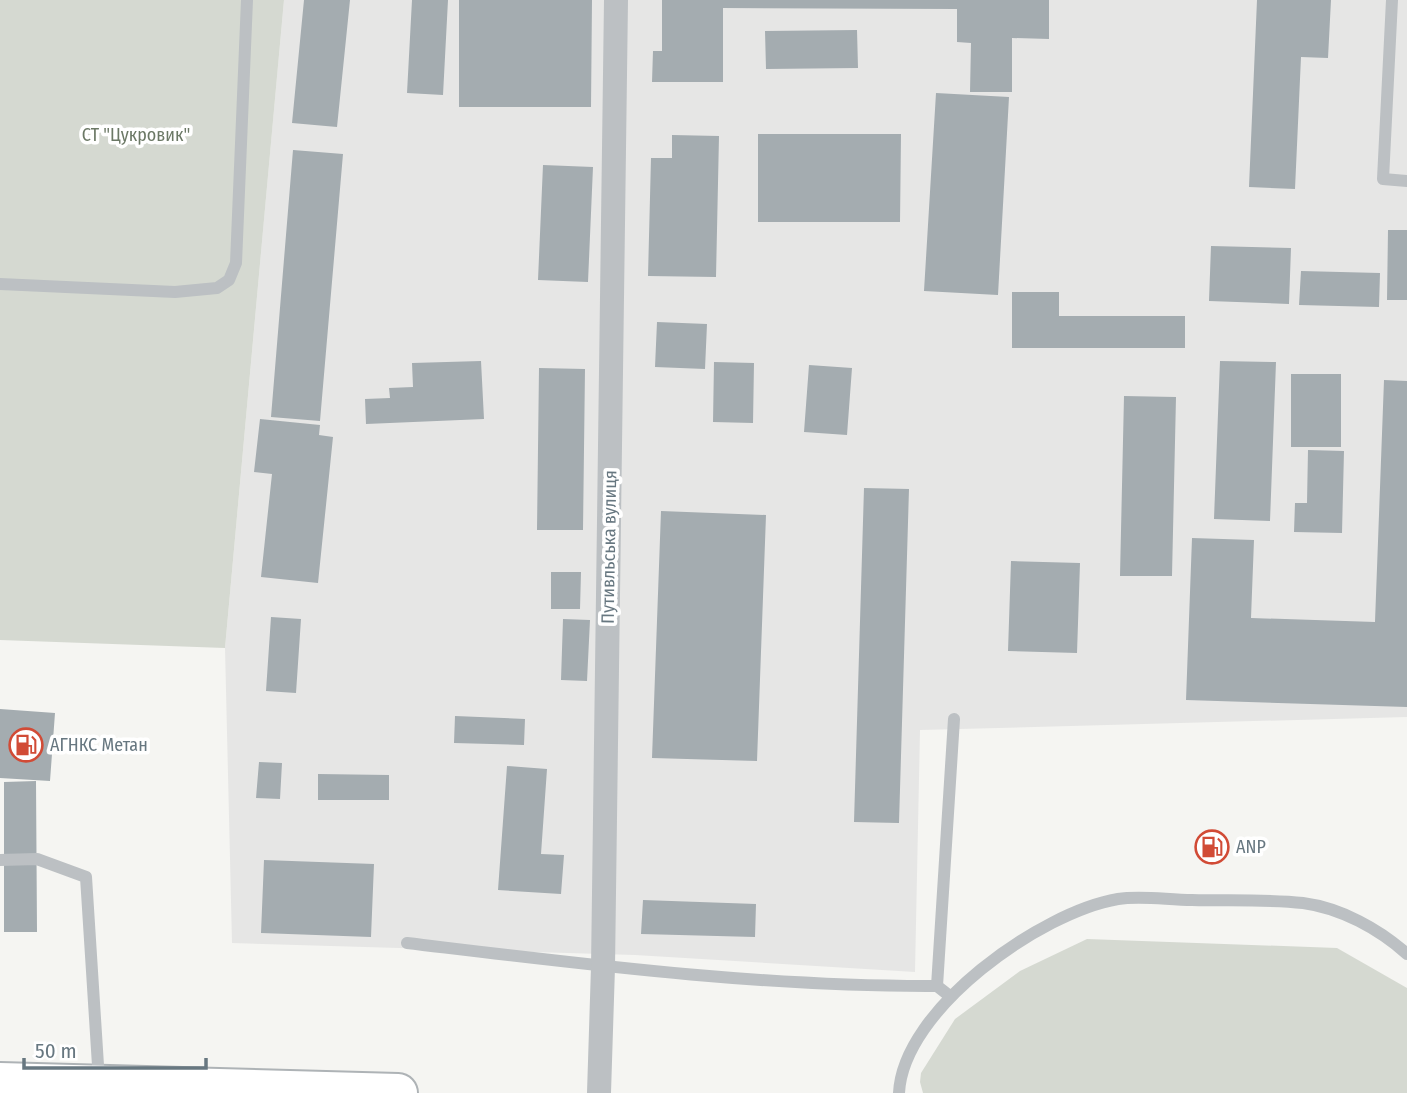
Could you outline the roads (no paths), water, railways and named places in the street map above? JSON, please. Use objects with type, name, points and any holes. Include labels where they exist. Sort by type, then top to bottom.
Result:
[{"type":"main road","points":[[0,1082],[374,1092]]},
{"type":"street","name":"Путивльська вулиця","points":[[599,1093],[617,0]]},
{"type":"lane","points":[[0,284],[175,292],[218,288],[229,280],[236,263],[247,0]]},
{"type":"lane","points":[[1392,0],[1383,179],[1407,181]]},
{"type":"lane","points":[[937,986],[954,719]]},
{"type":"lane","points":[[0,860],[37,859],[86,877],[100,1084]]},
{"type":"lane","points":[[899,1093],[900,1075],[914,1046],[942,1006],[989,962],[1039,929],[1084,908],[1120,898],[1304,904],[1349,916],[1390,939],[1407,954]]},
{"type":"lane","points":[[407,943],[603,967],[866,986],[937,986],[951,997]]},
{"type":"place","name":"АГНКС Метан","points":[[26,745]]},
{"type":"place","name":"ANP","points":[[1212,847]]},
{"type":"park label","name":"СТ \"Цукровик\"","points":[[136,135]]}]
